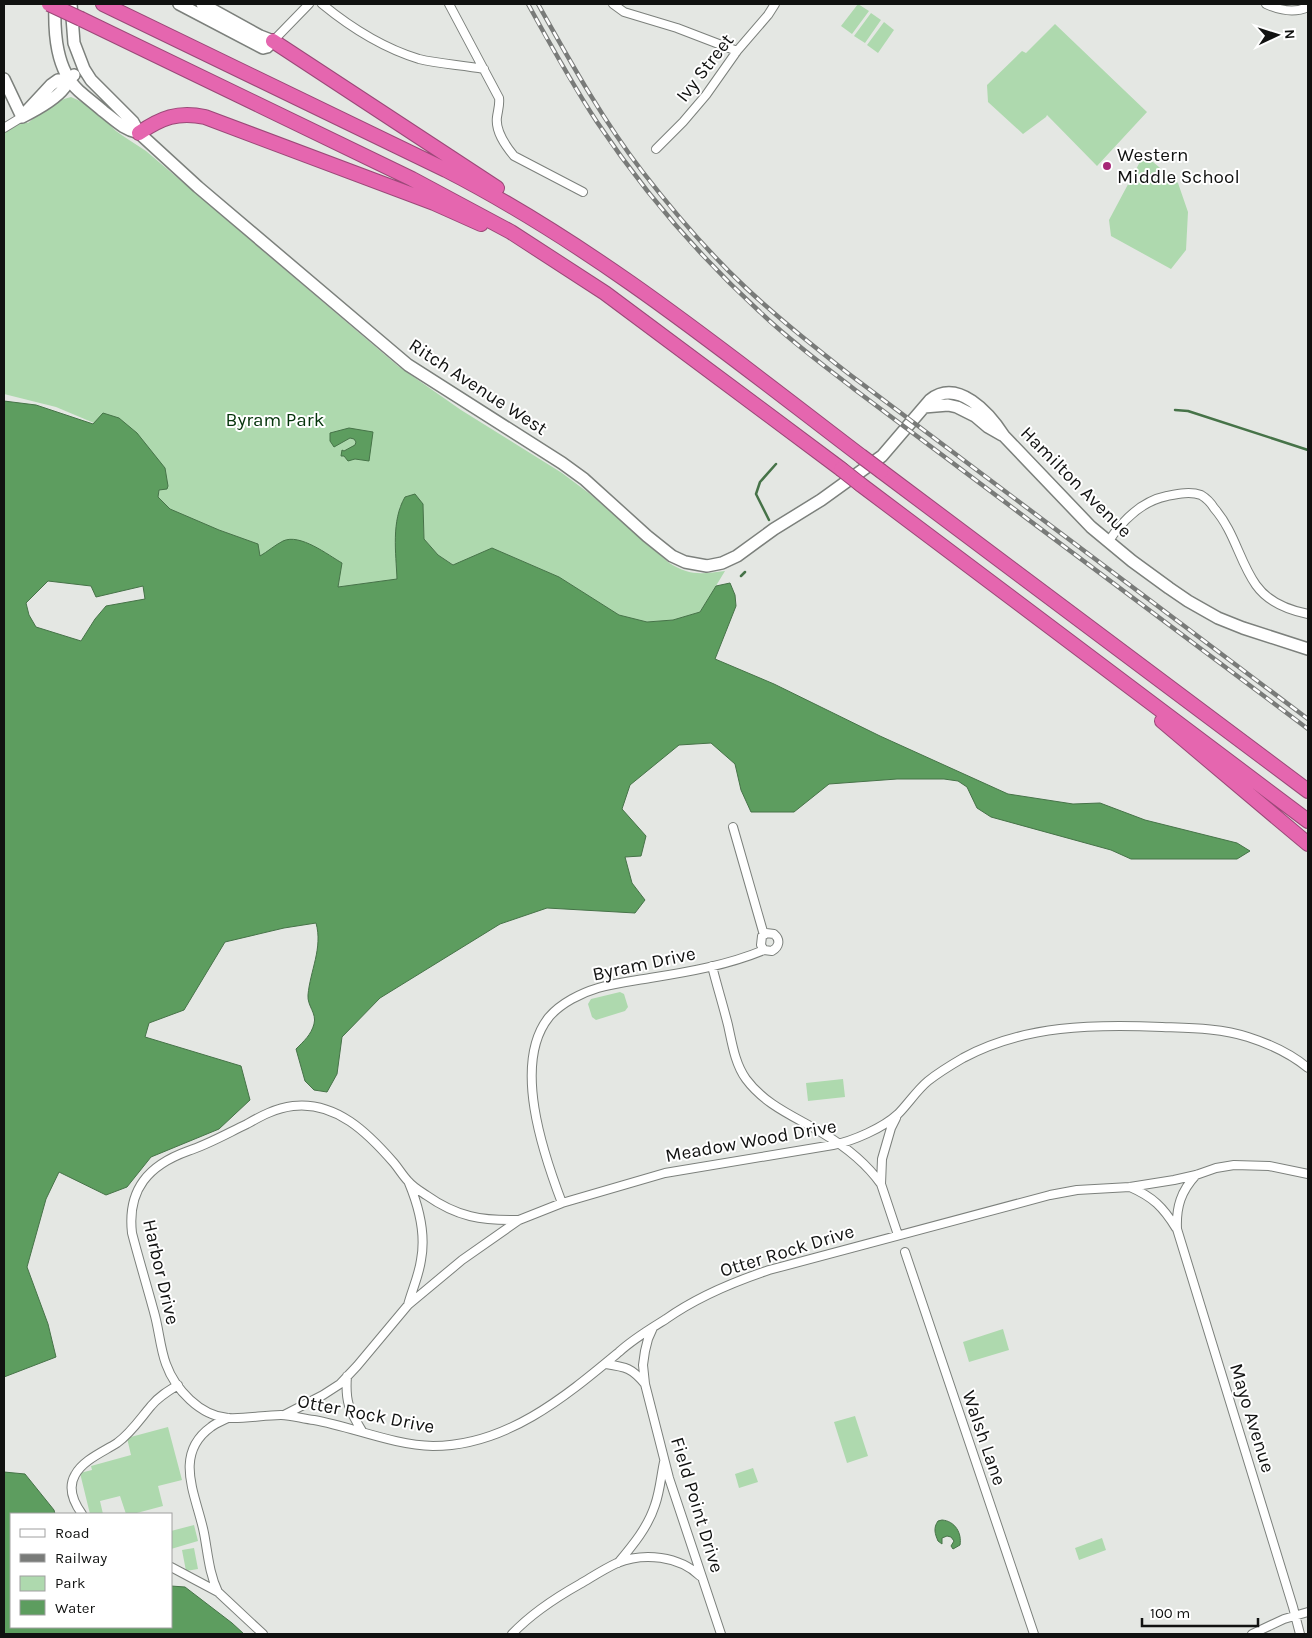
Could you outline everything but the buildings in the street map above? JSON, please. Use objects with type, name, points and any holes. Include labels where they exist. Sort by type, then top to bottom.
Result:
[{"type":"highway","points":[[49,4],[437,191],[558,261],[627,309],[1308,821]]},
{"type":"highway","points":[[103,4],[454,174],[504,201],[568,240]]},
{"type":"highway","points":[[273,41],[487,181],[638,288],[1308,792]]},
{"type":"highway","points":[[139,133],[156,121],[173,116],[190,115],[205,117],[434,203],[558,261]]},
{"type":"highway","points":[[1099,664],[1169,728],[1308,844]]},
{"type":"main road","points":[[55,4],[56,40],[69,79]]},
{"type":"main road","name":"Ritch Avenue West","points":[[72,4],[74,43],[84,68],[91,80],[133,122],[139,133],[198,187],[408,365],[562,463],[584,479],[672,556],[695,565],[707,566],[722,563],[737,556],[821,500]]},
{"type":"main road","points":[[179,4],[263,48],[273,41],[260,36],[202,4]]},
{"type":"main road","points":[[4,79],[22,117],[51,85],[58,80],[69,79],[84,68]]},
{"type":"main road","name":"Ritch Avenue West","points":[[69,79],[78,91],[126,130],[139,133]]},
{"type":"main road","name":"Hamilton Avenue","points":[[821,500],[882,456],[937,394],[958,393],[974,402],[996,423],[1004,436],[1091,527],[1169,588],[1218,618],[1243,628],[1308,648]]},
{"type":"street","points":[[273,41],[308,4]]},
{"type":"street","points":[[322,4],[348,24],[373,39],[404,53],[420,59],[484,68]]},
{"type":"street","points":[[449,4],[499,98],[496,126],[506,146],[514,156],[522,161],[583,192]]},
{"type":"street","points":[[613,4],[624,12],[677,28],[737,51]]},
{"type":"street","name":"Ivy Street","points":[[656,149],[700,102],[737,51],[775,4]]},
{"type":"street","points":[[1266,4],[1286,10],[1298,10],[1308,7]]},
{"type":"street","points":[[4,128],[22,117]]},
{"type":"street","points":[[1108,542],[1140,507],[1151,501],[1180,494],[1192,493],[1201,495],[1224,520],[1257,587],[1272,601],[1291,610],[1308,614]]},
{"type":"street","points":[[733,827],[764,935],[760,943],[764,950]]},
{"type":"street","name":"Byram Drive","points":[[562,1202],[536,1121],[532,1092],[535,1047],[544,1024],[560,1006],[577,996],[597,988],[712,966],[764,950],[774,950],[779,944],[774,934],[764,935]]},
{"type":"street","points":[[712,966],[736,1057],[746,1078],[754,1088],[778,1108],[839,1144],[865,1165],[881,1184]]},
{"type":"street","name":"Meadow Wood Drive","points":[[284,1415],[340,1384],[408,1305],[462,1260],[519,1220],[562,1202],[665,1172],[839,1144],[881,1126],[897,1116],[927,1082],[962,1059],[982,1049],[1016,1037],[1073,1028],[1112,1025],[1180,1027],[1229,1032],[1247,1036],[1285,1051],[1308,1068]]},
{"type":"street","name":"Harbor Drive","points":[[284,1415],[228,1418],[209,1412],[199,1406],[178,1385],[166,1364],[158,1326],[130,1221],[140,1187],[158,1166],[168,1159],[200,1147],[278,1109],[294,1106],[334,1112],[369,1135],[408,1182],[416,1199],[423,1246],[421,1261],[408,1305]]},
{"type":"street","points":[[897,1116],[882,1159],[881,1184],[898,1235]]},
{"type":"street","name":"Otter Rock Drive","points":[[284,1415],[330,1423],[415,1444],[434,1446],[483,1439],[517,1426],[557,1400],[606,1364],[619,1351],[687,1306],[738,1281],[800,1261],[1050,1195],[1077,1190],[1130,1187],[1196,1175],[1216,1168],[1234,1165],[1252,1164],[1269,1166],[1308,1174]]},
{"type":"street","name":"Mayo Avenue","points":[[1177,1229],[1180,1199],[1184,1190],[1196,1175]]},
{"type":"street","name":"Harbor Drive","points":[[408,1182],[452,1211],[486,1220],[519,1220]]},
{"type":"street","name":"Mayo Avenue","points":[[1130,1187],[1141,1192],[1165,1210],[1177,1229],[1300,1634]]},
{"type":"street","name":"Walsh Lane","points":[[904,1252],[1034,1634]]},
{"type":"street","name":"Field Point Drive","points":[[653,1328],[645,1351],[643,1365],[645,1384],[664,1459],[721,1634]]},
{"type":"street","points":[[606,1364],[620,1366],[635,1372],[645,1384]]},
{"type":"street","points":[[347,1376],[346,1398],[362,1431]]},
{"type":"street","points":[[81,1513],[75,1505],[72,1496],[71,1484],[74,1475],[89,1460],[119,1442],[145,1416],[151,1406],[163,1394],[178,1385]]},
{"type":"street","points":[[218,1592],[209,1568],[204,1532],[189,1481],[189,1468],[192,1450],[200,1438],[210,1427],[228,1418]]},
{"type":"street","points":[[618,1563],[639,1537],[650,1518],[656,1503],[664,1459]]},
{"type":"street","points":[[512,1634],[526,1620],[557,1597],[618,1563],[636,1559],[669,1559],[692,1569],[702,1578]]},
{"type":"street","points":[[172,1568],[218,1592],[264,1634]]},
{"type":"street","points":[[1252,1634],[1272,1624],[1308,1612]]},
{"type":"green space","points":[[858,4],[869,11],[852,34],[841,26]]},
{"type":"green space","points":[[871,13],[881,20],[865,43],[854,36]]},
{"type":"green space","points":[[884,22],[894,30],[878,53],[867,45]]},
{"type":"green space","points":[[1055,24],[1147,112],[1097,166],[1047,115],[1023,134],[988,102],[987,85],[1022,51],[1026,53]]},
{"type":"green space","name":"Byram Park","points":[[71,97],[90,107],[116,131],[146,151],[398,366],[461,410],[562,473],[590,494],[668,562],[682,570],[695,573],[725,571],[700,612],[673,620],[647,622],[619,615],[559,577],[492,548],[454,565],[438,555],[424,539],[423,504],[400,506],[396,532],[397,579],[338,587],[342,563],[311,545],[260,557],[258,544],[169,509],[158,497],[159,490],[151,488],[198,574],[118,429],[94,423],[56,407],[4,394],[4,133],[24,121],[28,123],[53,104]]},
{"type":"green space","points":[[1142,158],[1153,162],[1178,183],[1188,212],[1186,250],[1171,269],[1111,236],[1109,220]]},
{"type":"green space","points":[[620,992],[624,994],[628,1007],[625,1011],[596,1020],[592,1017],[588,1004],[591,999]]},
{"type":"green space","points":[[843,1079],[845,1097],[808,1101],[806,1083]]},
{"type":"green space","points":[[1003,1329],[1009,1350],[969,1362],[963,1342]]},
{"type":"green space","points":[[855,1416],[868,1456],[847,1463],[834,1422]]},
{"type":"green space","points":[[168,1427],[182,1480],[158,1486],[163,1506],[137,1513],[126,1513],[120,1496],[100,1501],[103,1513],[90,1513],[80,1473],[92,1470],[91,1466],[131,1455],[127,1438]]},
{"type":"green space","points":[[753,1468],[758,1482],[739,1488],[735,1474]]},
{"type":"green space","points":[[194,1525],[198,1541],[172,1549],[172,1531]]},
{"type":"green space","points":[[1102,1538],[1106,1550],[1079,1560],[1075,1548]]},
{"type":"green space","points":[[194,1548],[198,1569],[186,1571],[182,1550]]},
{"type":"water","points":[[4,401],[36,405],[93,424],[103,413],[119,418],[137,433],[165,468],[168,486],[167,489],[159,490],[158,497],[170,509],[258,544],[260,556],[283,541],[290,539],[314,546],[342,563],[338,587],[397,579],[395,537],[398,516],[405,497],[415,494],[423,504],[424,539],[438,555],[453,565],[492,548],[559,577],[619,615],[647,622],[673,620],[700,612],[716,586],[730,583],[735,595],[736,606],[715,659],[774,684],[880,736],[1008,794],[1073,804],[1100,803],[1145,820],[1237,843],[1250,851],[1237,859],[1131,859],[1111,850],[991,817],[977,808],[967,787],[958,781],[944,779],[897,779],[829,784],[794,812],[751,812],[741,790],[735,764],[711,743],[679,745],[630,785],[622,809],[646,836],[641,856],[625,857],[632,883],[645,900],[635,913],[547,908],[500,924],[380,998],[342,1037],[337,1074],[327,1092],[314,1090],[305,1081],[296,1049],[309,1035],[315,1020],[308,995],[318,941],[316,923],[284,928],[225,942],[184,1010],[149,1023],[145,1037],[241,1066],[250,1100],[219,1129],[151,1157],[127,1187],[106,1195],[59,1172],[46,1199],[27,1267],[48,1324],[56,1357],[4,1377]],"holes":[[[48,581],[91,586],[96,597],[143,586],[145,599],[106,606],[81,641],[36,627],[29,615],[26,603]]]},
{"type":"water","points":[[349,428],[373,432],[369,461],[355,459],[348,461],[344,456],[341,456],[342,450],[344,451],[355,445],[354,439],[350,438],[334,447],[330,441],[330,433]]},
{"type":"water","points":[[4,1472],[25,1474],[55,1513],[10,1513],[10,1628],[172,1628],[172,1586],[185,1587],[244,1634],[4,1634]]},
{"type":"water","points":[[942,1520],[954,1525],[959,1532],[960,1545],[953,1549],[951,1546],[954,1541],[951,1537],[942,1538],[942,1544],[938,1541],[935,1526],[938,1521]]},
{"type":"waterway","points":[[1175,410],[1188,411],[1308,450]]},
{"type":"waterway","points":[[769,520],[756,494],[760,482],[776,464]]},
{"type":"waterway","points":[[741,576],[745,572]]},
{"type":"railway","points":[[528,4],[588,108],[615,148],[653,198],[715,268],[771,322],[854,389],[1308,729]]},
{"type":"railway","points":[[538,4],[587,89],[627,151],[691,230],[745,287],[796,332],[849,374],[1308,719]]},
{"type":"place","name":"Western Middle School","points":[[1107,166]]}]
